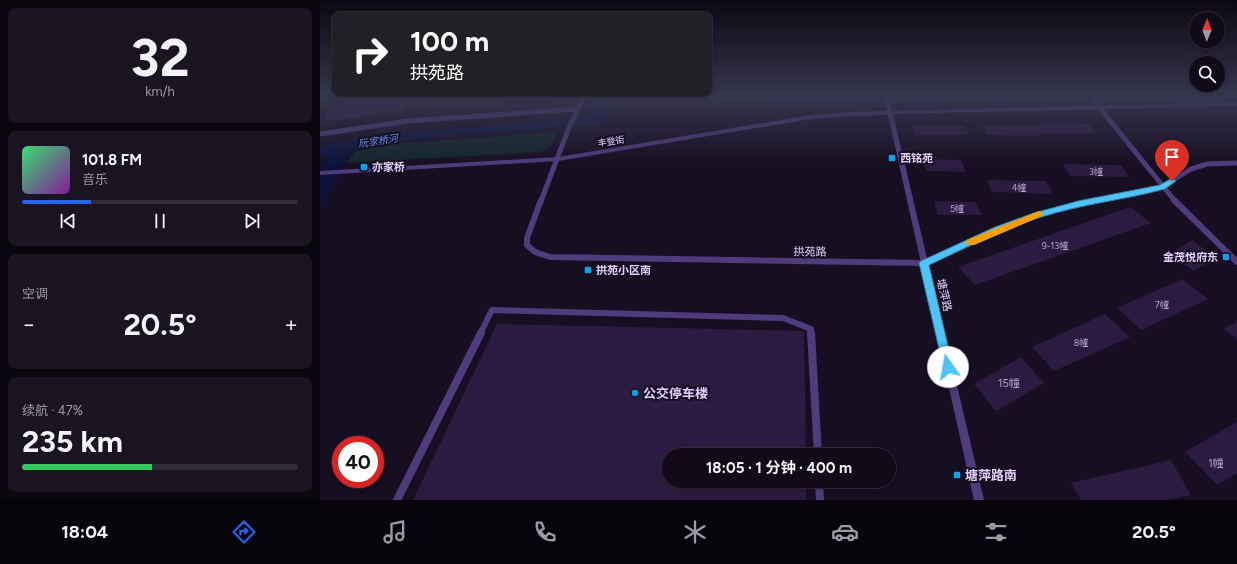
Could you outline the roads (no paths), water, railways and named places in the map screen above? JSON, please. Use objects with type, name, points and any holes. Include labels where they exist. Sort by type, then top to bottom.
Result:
[{"type":"street","points":[[320,134],[418,119]]},
{"type":"street","name":"拱苑路","points":[[573,119],[527,238],[527,245],[533,251],[542,256],[566,258],[924,263],[998,230],[1037,215],[1078,204],[1162,187],[1196,167],[1207,164],[1237,163]]},
{"type":"street","name":"丰登街","points":[[320,173],[558,158],[797,119]]},
{"type":"street","name":"塘萍路","points":[[892,119],[978,500]]},
{"type":"street","points":[[1111,119],[1162,187],[1177,204],[1237,262]]},
{"type":"street","points":[[397,500],[492,310],[783,318],[811,329],[818,448]]},
{"type":"street","points":[[819,488],[820,500]]},
{"type":"water","name":"阮家桥河","points":[[579,119],[606,119],[595,125],[393,141],[361,147],[348,155],[342,165],[337,179],[320,207],[320,171],[326,159],[324,155],[320,155],[320,146],[390,133]]},
{"type":"place","name":"西铭苑","points":[[892,158]]},
{"type":"place","name":"亦家桥","points":[[364,167]]},
{"type":"place","name":"金茂悦府东","points":[[1226,257]]},
{"type":"place","name":"拱苑小区南","points":[[588,270]]},
{"type":"place","name":"公交停车楼","points":[[635,393]]},
{"type":"place","name":"塘萍路南","points":[[957,475]]}]
